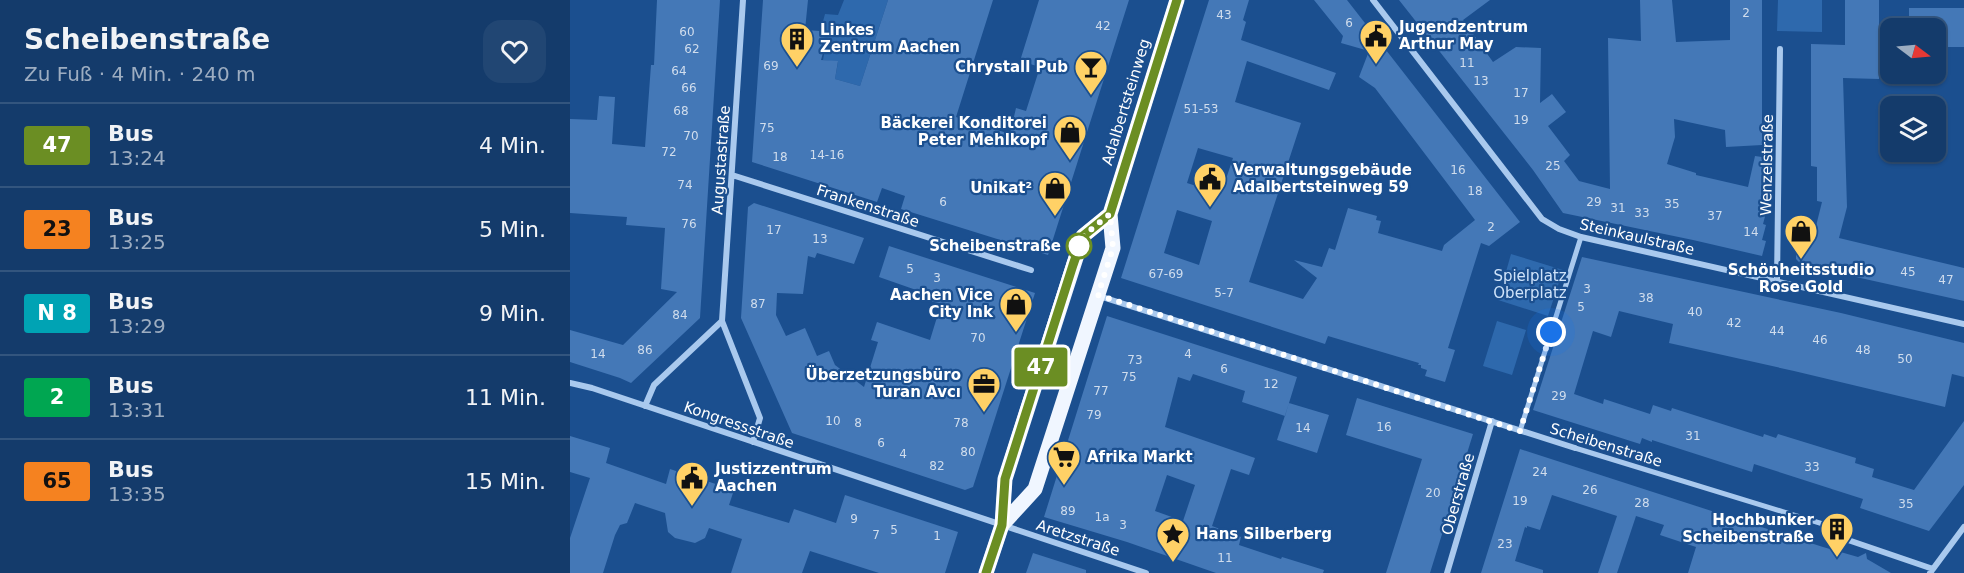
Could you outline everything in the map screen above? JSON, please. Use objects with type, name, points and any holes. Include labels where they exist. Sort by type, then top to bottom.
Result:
[{"type":"main road","name":"Adalbertsteinweg","points":[[1002,525],[1035,489],[1113,248],[1110,214],[1177,0]]},
{"type":"main road","name":"Adalbertsteinweg","points":[[986,573],[1002,525],[1005,479],[1083,236],[1110,214]]},
{"type":"street","name":"Augustastraße","points":[[743,0],[722,321],[760,418],[753,442]]},
{"type":"street","name":"Steinkaulstraße","points":[[1373,0],[1542,219],[1559,229],[1581,237],[1964,324]]},
{"type":"street","name":"Wenzelstraße","points":[[1777,281],[1780,49]]},
{"type":"street","name":"Frankenstraße","points":[[732,175],[1031,270]]},
{"type":"street","points":[[1520,431],[1581,237]]},
{"type":"street","name":"Scheibenstraße","points":[[1098,295],[1520,431],[1836,528],[1848,540],[1932,571]]},
{"type":"street","points":[[645,406],[654,384],[722,321]]},
{"type":"street","name":"Kongressstraße","points":[[570,383],[592,388],[1002,525]]},
{"type":"street","name":"Oberstraße","points":[[1448,573],[1492,421]]},
{"type":"street","name":"Aretzstraße","points":[[1002,525],[1146,573]]},
{"type":"street","points":[[1932,571],[1964,527]]},
{"type":"green space","points":[[844,0],[888,0],[860,86],[835,79],[838,62],[823,60],[827,38],[819,36],[825,14],[838,15]]},
{"type":"green space","points":[[1778,0],[1822,0],[1822,32],[1777,31]]},
{"type":"green space","name":"Spielplatz Oberplatz","points":[[1511,254],[1563,270],[1548,316],[1498,300]]},
{"type":"green space","points":[[1497,321],[1526,330],[1512,375],[1483,366]]},
{"type":"building","points":[[657,0],[720,0],[700,318],[631,383],[570,362],[570,330],[623,345],[677,292],[661,289],[665,228],[626,225],[627,217],[570,213],[570,119],[597,120],[599,96],[615,97],[612,144],[645,147],[651,65],[654,65]]},
{"type":"building","points":[[763,0],[808,0],[805,30],[820,31],[819,36],[827,38],[821,60],[838,61],[835,79],[860,86],[888,0],[993,0],[956,117],[1010,134],[1016,108],[1026,111],[1040,67],[1020,61],[1039,0],[1129,0],[1048,255],[901,209],[905,196],[882,188],[877,202],[752,162]]},
{"type":"building","points":[[1209,0],[1249,0],[1243,20],[1246,22],[1241,40],[1336,73],[1329,90],[1247,61],[1235,102],[1301,123],[1249,282],[1303,299],[1317,278],[1294,260],[1322,267],[1329,248],[1335,250],[1348,208],[1377,216],[1376,220],[1381,221],[1378,233],[1442,251],[1444,245],[1475,220],[1375,88],[1359,77],[1369,51],[1341,43],[1343,36],[1314,0],[1347,0],[1520,222],[1489,246],[1481,243],[1448,348],[1455,350],[1445,382],[1425,376],[1427,370],[1421,368],[1419,363],[1328,336],[1325,344],[1121,278]],"holes":[[[1198,148],[1233,158],[1221,194],[1187,183]],[[1177,210],[1212,221],[1199,265],[1164,253]]]},
{"type":"building","points":[[1399,0],[1490,0],[1463,20],[1493,62],[1516,47],[1541,48],[1540,103],[1552,94],[1566,112],[1548,126],[1570,155],[1564,161],[1579,181],[1610,189],[1608,38],[1641,41],[1640,0],[1672,0],[1676,42],[1730,40],[1730,0],[1762,0],[1762,145],[1726,147],[1725,130],[1674,119],[1675,137],[1667,164],[1696,173],[1696,175],[1748,187],[1755,156],[1762,157],[1761,208],[1767,209],[1762,240],[1766,241],[1762,256],[1563,213],[1533,170]]},
{"type":"building","points":[[1845,0],[1879,0],[1879,79],[1843,78],[1847,207],[1839,238],[1964,268],[1964,301],[1802,265],[1796,259],[1796,230],[1814,234],[1822,202],[1817,201],[1817,167],[1811,166],[1811,44],[1845,45]]},
{"type":"building","points":[[1909,8],[1964,8],[1964,47],[1946,47],[1946,18],[1909,18]]},
{"type":"building","points":[[754,203],[864,238],[854,264],[817,253],[815,258],[808,256],[803,294],[777,293],[776,315],[786,336],[805,328],[817,356],[829,351],[835,365],[864,387],[878,342],[871,340],[877,322],[930,340],[941,304],[917,297],[919,291],[879,277],[889,246],[1035,293],[973,487],[965,490],[792,433],[741,318],[748,207]]},
{"type":"building","points":[[1582,257],[1841,313],[1964,343],[1964,377],[1952,374],[1945,407],[1669,343],[1673,324],[1619,311],[1611,337],[1593,331],[1574,394],[1603,404],[1604,399],[1650,414],[1653,405],[1671,411],[1672,408],[1763,437],[1764,434],[1776,438],[1778,434],[1856,458],[1855,463],[1874,469],[1872,477],[1914,490],[1964,421],[1964,485],[1929,531],[1860,508],[1863,499],[1754,464],[1752,472],[1652,440],[1652,442],[1642,438],[1640,444],[1533,410]]},
{"type":"building","points":[[1107,316],[1297,377],[1285,416],[1242,402],[1245,391],[1193,374],[1190,381],[1178,377],[1165,427],[1255,458],[1249,475],[1231,469],[1212,526],[1241,537],[1239,545],[1324,570],[1323,573],[1216,573],[1127,542],[1044,517]],"holes":[[[1167,475],[1195,485],[1183,521],[1155,511]]]},
{"type":"building","points":[[1357,398],[1473,434],[1430,573],[1386,573],[1422,459],[1346,435]]},
{"type":"building","points":[[1289,403],[1329,415],[1317,453],[1277,440]]},
{"type":"building","points":[[570,436],[610,448],[606,463],[666,484],[670,469],[734,490],[729,505],[789,523],[794,509],[836,523],[845,495],[958,532],[945,573],[879,573],[810,551],[802,573],[731,573],[742,539],[709,528],[705,538],[695,543],[675,538],[668,532],[665,513],[635,503],[627,523],[620,525],[615,535],[603,573],[570,573],[570,538],[590,478],[570,472]]},
{"type":"building","points":[[1520,449],[1823,547],[1858,557],[1866,553],[1867,559],[1891,573],[1688,573],[1696,547],[1660,535],[1664,525],[1636,516],[1617,573],[1598,573],[1617,516],[1552,495],[1540,530],[1525,527],[1515,561],[1543,570],[1543,573],[1481,573]]},
{"type":"building","points":[[1033,553],[1086,570],[1086,573],[1026,573]]},
{"type":"bus line","name":"47","points":[[986,573],[1002,525],[1005,479],[1073,265],[1083,236],[1110,214],[1177,0]]},
{"type":"place","name":"Jugendzentrum Arthur May","points":[[1376,65]]},
{"type":"place","name":"Linkes Zentrum Aachen","points":[[797,68]]},
{"type":"place","name":"Chrystall Pub","points":[[1091,96]]},
{"type":"place","name":"Bäckerei Konditorei Peter Mehlkopf","points":[[1070,161]]},
{"type":"place","name":"Verwaltungsgebäude Adalbertsteinweg 59","points":[[1210,208]]},
{"type":"place","name":"Unikat²","points":[[1055,217]]},
{"type":"place","name":"Scheibenstraße","points":[[1079,246]]},
{"type":"place","name":"Schönheitsstudio Rose Gold","points":[[1801,260]]},
{"type":"place","name":"Aachen Vice City Ink","points":[[1016,333]]},
{"type":"place","name":"Überzetzungsbüro Turan Avcı","points":[[984,413]]},
{"type":"place","name":"Afrika Markt","points":[[1064,486]]},
{"type":"place","name":"Justizzentrum Aachen","points":[[692,507]]},
{"type":"place","name":"Hochbunker Scheibenstraße","points":[[1837,558]]},
{"type":"place","name":"Hans Silberberg","points":[[1173,563]]},
{"type":"route","points":[[1079,246],[1083,236],[1110,214],[1113,248],[1098,295],[1520,431],[1551,332]]}]
